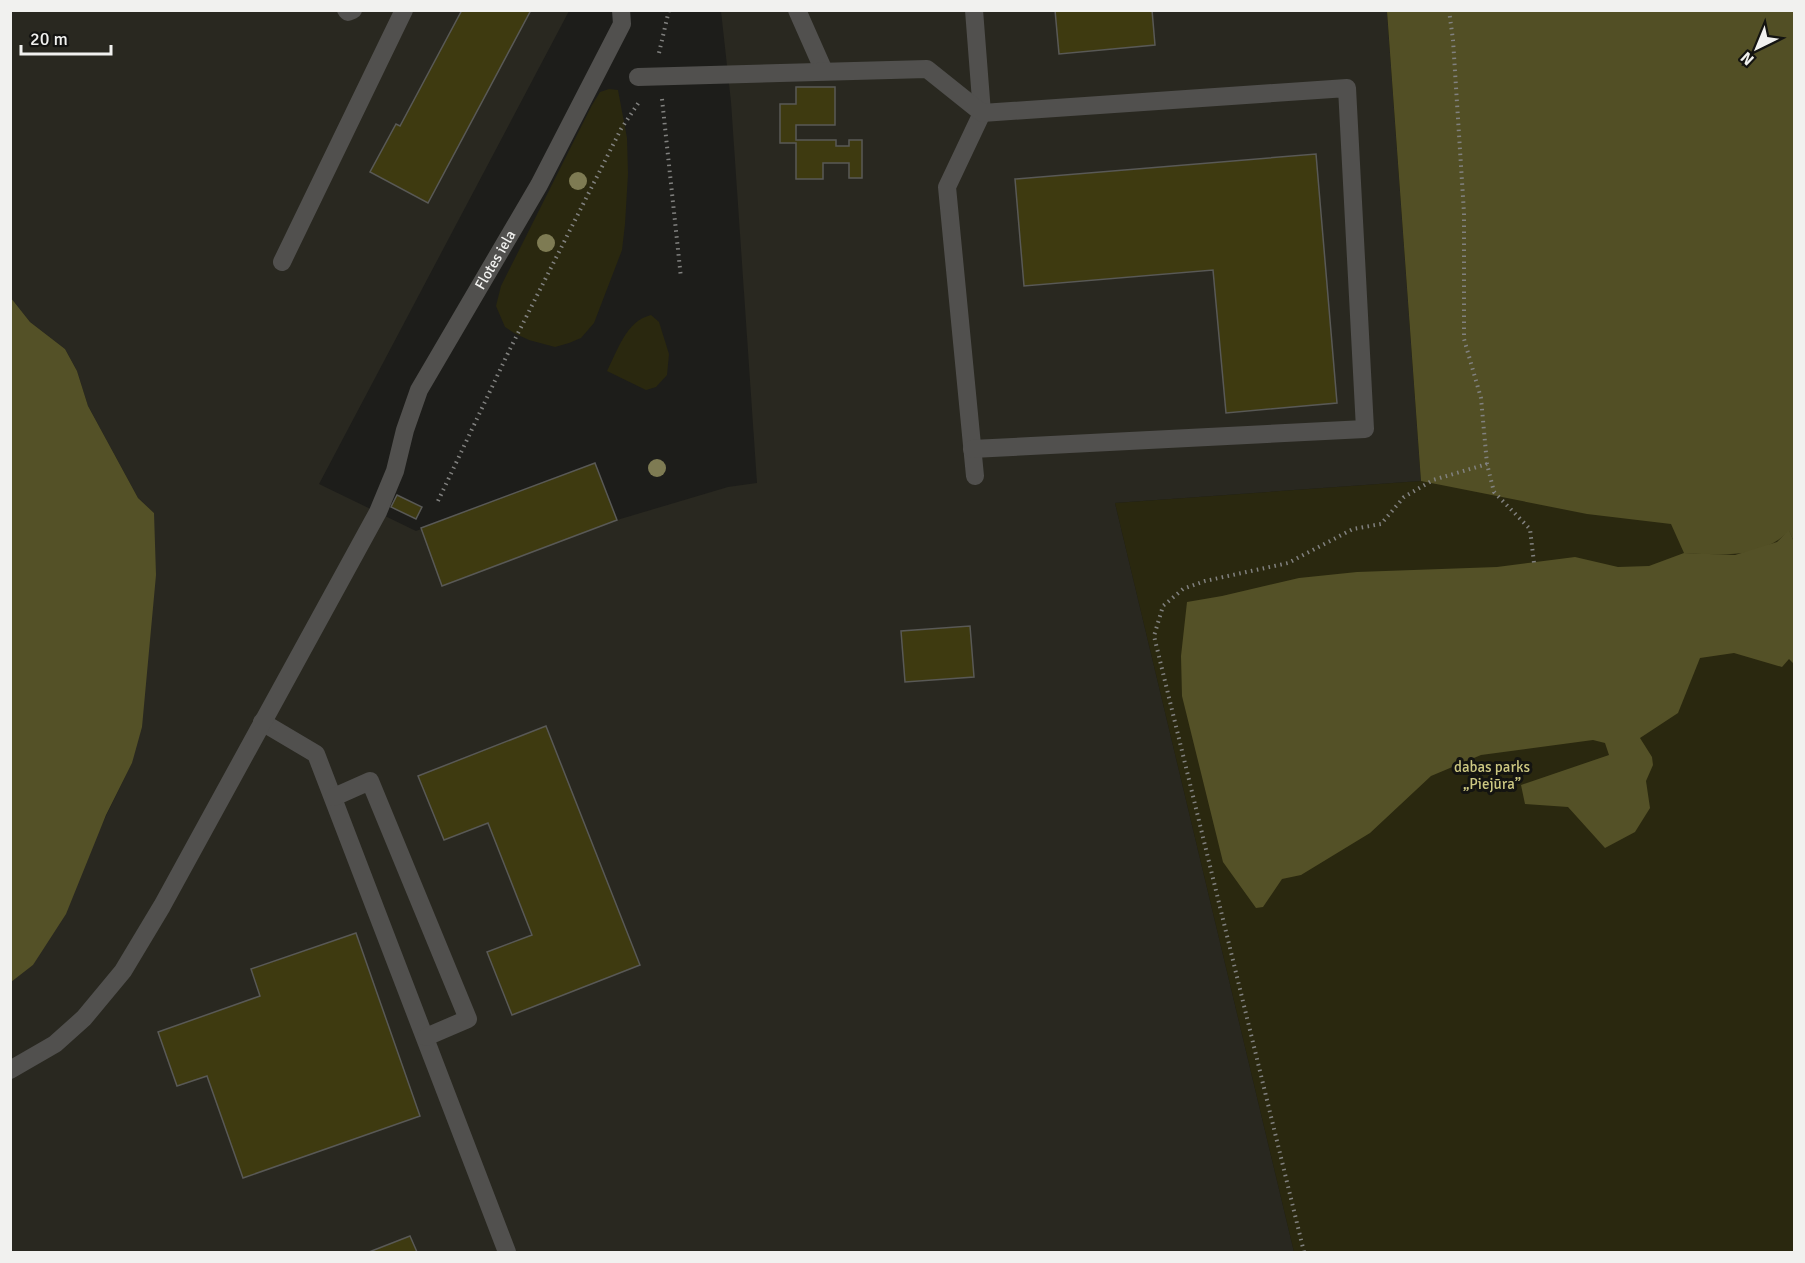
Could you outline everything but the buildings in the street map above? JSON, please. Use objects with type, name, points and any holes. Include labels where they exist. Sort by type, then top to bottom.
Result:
[{"type":"street","points":[[346,10],[348,12],[353,10]]},
{"type":"street","points":[[282,262],[404,10]]},
{"type":"street","name":"Flotes iela","points":[[10,1070],[55,1044],[84,1018],[123,971],[162,906],[378,512],[395,471],[405,430],[419,390],[538,185],[622,24],[621,10]]},
{"type":"street","points":[[797,10],[824,71]]},
{"type":"street","points":[[975,10],[982,113],[947,186],[975,476]]},
{"type":"street","points":[[638,77],[927,69],[982,113],[1347,88],[1365,429],[972,449]]},
{"type":"street","points":[[262,722],[316,754],[507,1252]]},
{"type":"street","points":[[334,797],[370,781],[468,1019],[426,1036]]},
{"type":"path","points":[[669,10],[658,57],[681,278]]},
{"type":"path","points":[[1449,10],[1464,213],[1464,339],[1481,398],[1487,464],[1494,492],[1530,529],[1534,563]]},
{"type":"path","points":[[438,501],[621,129],[639,102]]},
{"type":"path","points":[[1304,1252],[1154,636],[1163,606],[1183,589],[1205,581],[1288,563],[1353,529],[1381,524],[1404,497],[1433,480],[1487,464]]},
{"type":"shaded area","points":[[11,11],[569,11],[319,484],[416,531],[595,463],[617,520],[728,487],[757,483],[731,102],[721,11],[1387,11],[1421,481],[1115,503],[1294,1252],[11,1252],[10,982],[33,965],[132,763],[154,513],[138,498],[88,406],[77,371],[65,349],[30,322],[11,298]]},
{"type":"shaded area","points":[[1387,11],[1794,11],[1794,542],[1789,531],[1766,547],[1753,551],[1726,554],[1684,553],[1671,524],[1587,514],[1421,481]]},
{"type":"shaded area","points":[[11,298],[30,322],[65,349],[77,371],[88,406],[138,498],[154,513],[156,575],[142,727],[132,763],[106,815],[66,914],[33,965],[11,982]]},
{"type":"shaded area","points":[[1789,530],[1794,542],[1794,664],[1789,659],[1782,667],[1734,653],[1700,658],[1678,713],[1640,738],[1652,757],[1653,765],[1646,781],[1650,808],[1635,832],[1605,848],[1568,807],[1525,804],[1521,785],[1609,755],[1605,743],[1593,740],[1481,755],[1431,776],[1370,833],[1301,875],[1282,879],[1263,907],[1256,908],[1223,862],[1182,696],[1181,656],[1187,602],[1299,578],[1357,572],[1497,567],[1575,557],[1618,567],[1649,566],[1684,553],[1735,555],[1777,542]]},
{"type":"green space","name":"dabas parks „Piejūra”","points":[[1387,11],[1794,11],[1794,1252],[1294,1252],[1115,503],[1421,481]]},
{"type":"green space","points":[[609,89],[618,90],[627,138],[628,174],[622,250],[594,323],[581,338],[555,347],[529,340],[505,327],[496,306],[501,286],[592,105],[600,92]]},
{"type":"green space","points":[[651,315],[659,322],[669,354],[667,375],[656,387],[646,390],[607,371],[629,330],[642,318]]}]
